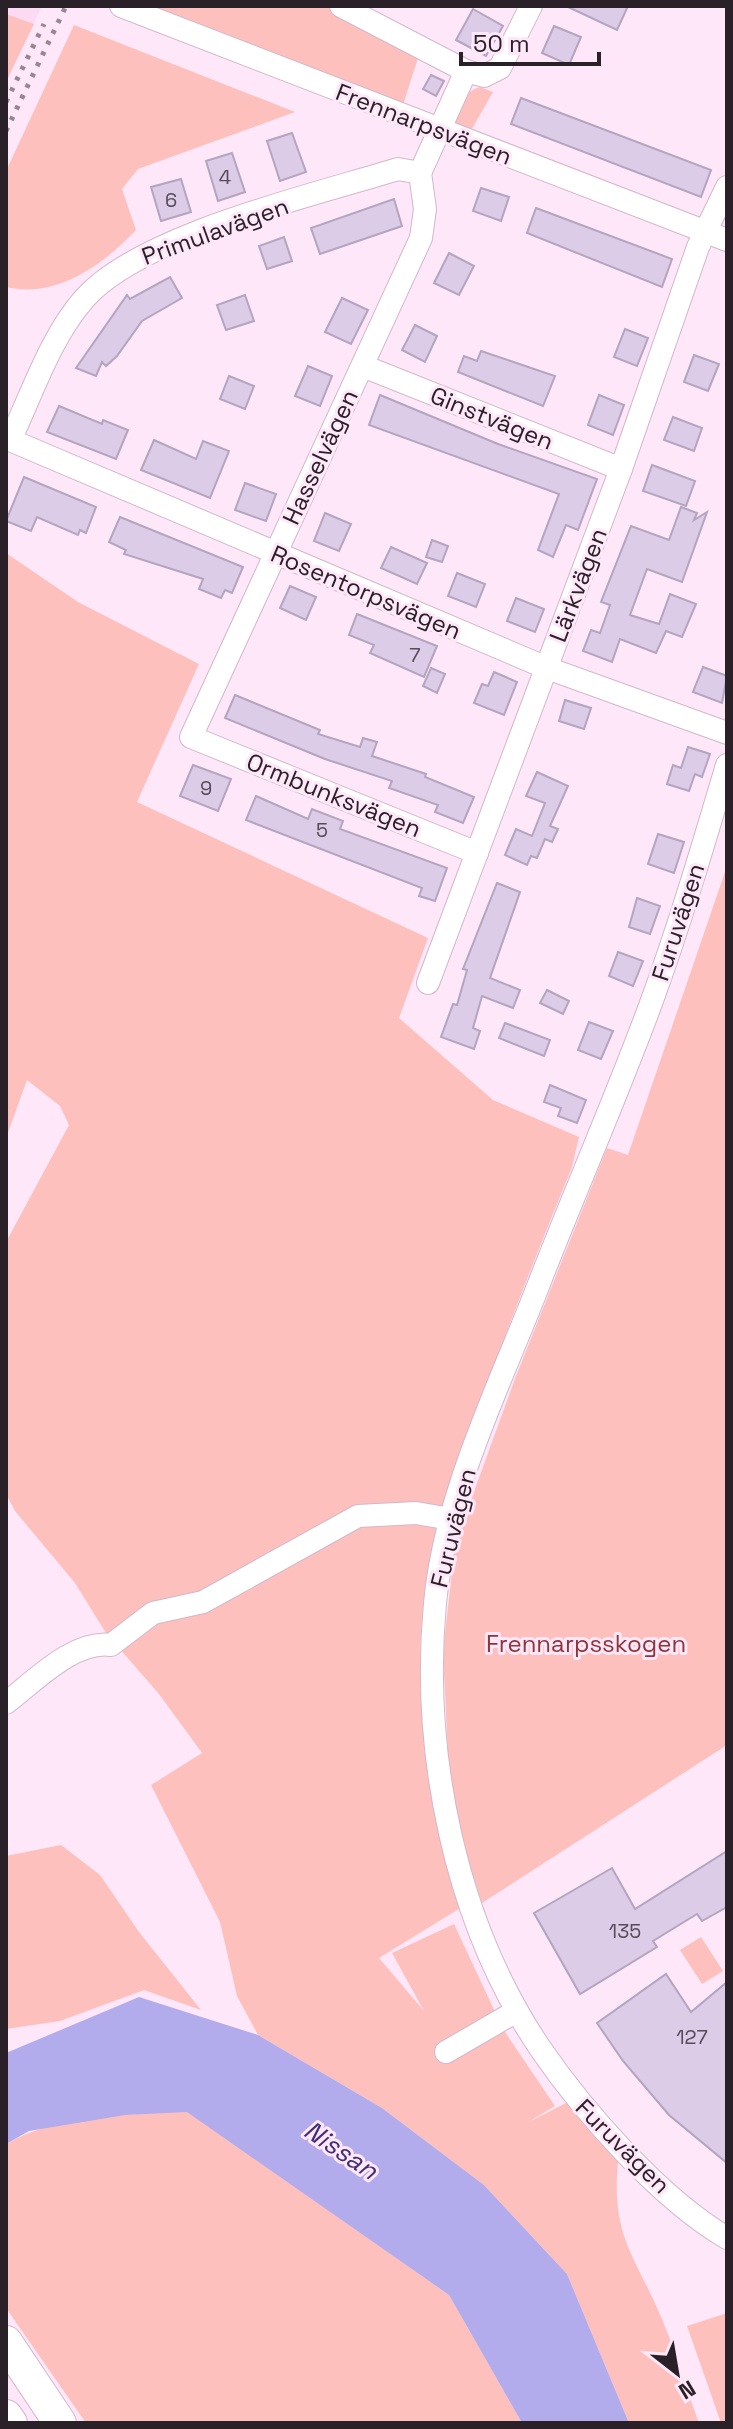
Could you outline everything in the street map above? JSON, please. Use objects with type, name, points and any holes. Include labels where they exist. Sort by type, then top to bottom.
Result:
[{"type":"highway","points":[[6,2342],[60,2423]]},
{"type":"highway","points":[[6,2416],[11,2423]]},
{"type":"street","name":"Frennarpsvägen","points":[[121,6],[727,240]]},
{"type":"street","points":[[341,6],[466,71],[484,76],[500,68],[531,6]]},
{"type":"street","points":[[420,173],[466,71]]},
{"type":"street","name":"Primulavägen","points":[[10,440],[56,343],[83,301],[111,273],[137,257],[221,225],[398,169],[420,173]]},
{"type":"street","name":"Hasselvägen","points":[[191,737],[421,238],[425,209],[420,173]]},
{"type":"street","name":"Lärkvägen","points":[[428,983],[621,469],[705,232],[727,187]]},
{"type":"street","name":"Ginstvägen","points":[[363,366],[621,469]]},
{"type":"street","name":"Rosentorpsvägen","points":[[10,440],[547,668],[727,733]]},
{"type":"street","name":"Ormbunksvägen","points":[[191,737],[477,853]]},
{"type":"street","name":"Furuvägen","points":[[727,765],[685,908],[649,1009],[504,1373],[451,1519],[435,1601],[432,1688],[440,1768],[454,1852],[480,1932],[515,2012],[575,2100],[639,2165],[706,2226],[727,2238]]},
{"type":"street","points":[[6,1703],[66,1658],[99,1643],[111,1645],[153,1613],[191,1608],[358,1516],[416,1513],[451,1519]]},
{"type":"street","points":[[446,2052],[515,2012]]},
{"type":"shaded area","points":[[6,6],[42,6],[6,82]]},
{"type":"green space","points":[[145,6],[325,6],[419,55],[402,108]]},
{"type":"green space","points":[[6,14],[34,24],[6,82]]},
{"type":"green space","points":[[74,25],[295,112],[138,169],[122,189],[136,230],[123,243],[94,267],[60,283],[43,288],[6,287],[6,171]]},
{"type":"green space","points":[[480,87],[493,92],[469,134],[456,124],[458,106],[465,96]]},
{"type":"green space","points":[[6,553],[78,602],[199,664],[137,802],[428,938],[399,1018],[493,1100],[579,1137],[572,1167],[456,1469],[439,1524],[427,1580],[420,1646],[423,1722],[434,1796],[462,1907],[379,1958],[424,2011],[392,1953],[454,1924],[503,2029],[555,2106],[527,2123],[566,2103],[618,2162],[618,2209],[627,2245],[667,2332],[699,2423],[629,2423],[567,2274],[484,2185],[382,2108],[258,2035],[237,1996],[220,1922],[151,1785],[202,1753],[159,1694],[106,1633],[75,1583],[15,1511],[6,1494],[6,1242],[69,1125],[60,1106],[27,1080],[6,1138]]},
{"type":"green space","name":"Frennarpsskogen","points":[[727,866],[727,1745],[482,1903],[464,1848],[449,1774],[443,1652],[455,1544],[516,1376],[607,1148],[628,1155]]},
{"type":"green space","points":[[61,1845],[100,1875],[139,1932],[201,2010],[144,1990],[60,2021],[6,2029],[6,1856]]},
{"type":"green space","points":[[701,1937],[723,1971],[702,1984],[680,1950]]},
{"type":"green space","points":[[187,2111],[449,2295],[522,2423],[86,2423],[6,2308],[6,2144],[26,2134],[70,2121]]},
{"type":"green space","points":[[727,2313],[727,2423],[721,2423],[687,2326]]},
{"type":"water","name":"Nissan","points":[[139,1997],[258,2035],[382,2108],[484,2185],[567,2274],[629,2423],[522,2423],[449,2295],[187,2112],[125,2115],[29,2131],[6,2144],[6,2053]]},
{"type":"building","points":[[566,6],[628,6],[617,30]]},
{"type":"building","points":[[473,9],[503,26],[486,56],[456,40]]},
{"type":"building","points":[[554,26],[581,37],[569,65],[542,53]]},
{"type":"building","points":[[431,75],[444,81],[436,96],[423,89]]},
{"type":"building","points":[[521,98],[711,170],[701,197],[511,124]]},
{"type":"building","points":[[292,133],[306,172],[280,181],[267,141]]},
{"type":"building","points":[[232,153],[245,192],[218,201],[206,161]]},
{"type":"building","points":[[181,179],[191,212],[161,221],[151,187]]},
{"type":"building","points":[[481,188],[509,197],[501,221],[473,211]]},
{"type":"building","points":[[394,199],[402,226],[320,254],[311,228]]},
{"type":"building","points":[[536,208],[672,259],[662,287],[527,233]]},
{"type":"building","points":[[284,237],[292,261],[267,269],[259,246]]},
{"type":"building","points":[[449,253],[474,266],[459,295],[434,283]]},
{"type":"building","points":[[170,277],[182,298],[142,321],[117,356],[106,366],[102,362],[96,376],[76,368],[127,295],[130,299]]},
{"type":"building","points":[[245,295],[254,321],[226,330],[217,305]]},
{"type":"building","points":[[342,298],[368,310],[351,344],[325,332]]},
{"type":"building","points":[[415,325],[437,336],[425,362],[402,350]]},
{"type":"building","points":[[625,329],[648,338],[637,366],[614,357]]},
{"type":"building","points":[[481,351],[555,376],[543,406],[458,372],[464,356],[477,361]]},
{"type":"building","points":[[694,355],[719,364],[708,391],[684,382]]},
{"type":"building","points":[[308,366],[332,376],[320,406],[295,396]]},
{"type":"building","points":[[229,376],[254,386],[245,409],[220,399]]},
{"type":"building","points":[[380,395],[498,444],[597,479],[578,530],[566,525],[553,557],[538,550],[559,494],[369,425]]},
{"type":"building","points":[[599,395],[624,405],[613,435],[588,425]]},
{"type":"building","points":[[59,406],[102,424],[103,420],[128,430],[116,459],[47,432]]},
{"type":"building","points":[[673,417],[702,428],[694,451],[664,440]]},
{"type":"building","points":[[154,440],[196,459],[203,441],[229,451],[210,498],[141,470]]},
{"type":"building","points":[[652,465],[695,481],[686,506],[643,491]]},
{"type":"building","points":[[24,477],[96,507],[86,533],[80,530],[78,535],[37,517],[31,531],[6,521]]},
{"type":"building","points":[[245,483],[276,494],[266,521],[235,510]]},
{"type":"building","points":[[681,507],[697,513],[694,520],[707,512],[682,582],[647,569],[630,615],[659,624],[670,594],[696,604],[682,637],[666,631],[656,653],[620,639],[612,662],[583,651],[591,630],[600,633],[610,605],[601,602],[631,526],[669,540]]},
{"type":"building","points":[[325,513],[351,524],[339,551],[314,541]]},
{"type":"building","points":[[120,517],[243,567],[232,593],[225,590],[221,598],[199,589],[203,579],[124,554],[126,550],[109,542]]},
{"type":"building","points":[[432,540],[448,546],[442,562],[426,557]]},
{"type":"building","points":[[391,547],[427,563],[417,584],[381,568]]},
{"type":"building","points":[[457,573],[485,584],[476,607],[448,596]]},
{"type":"building","points":[[290,586],[316,597],[306,620],[280,608]]},
{"type":"building","points":[[516,598],[544,609],[535,632],[507,621]]},
{"type":"building","points":[[357,614],[437,646],[424,677],[370,653],[374,645],[349,635]]},
{"type":"building","points":[[703,667],[727,676],[722,703],[693,692]]},
{"type":"building","points":[[431,668],[445,674],[437,693],[423,686]]},
{"type":"building","points":[[494,672],[517,682],[504,715],[474,703],[482,684],[488,686]]},
{"type":"building","points":[[235,695],[320,730],[318,734],[360,747],[363,738],[377,742],[372,756],[426,774],[425,777],[474,797],[463,823],[435,812],[438,805],[389,788],[392,781],[325,759],[225,718]]},
{"type":"building","points":[[565,700],[591,708],[584,729],[559,721]]},
{"type":"building","points":[[688,747],[710,754],[702,777],[695,774],[689,791],[667,784],[673,765],[681,768]]},
{"type":"building","points":[[193,765],[231,779],[218,811],[180,796]]},
{"type":"building","points":[[537,772],[568,786],[550,826],[558,829],[552,842],[545,839],[537,858],[531,856],[527,865],[505,855],[516,829],[532,836],[545,803],[526,796]]},
{"type":"building","points":[[256,796],[308,819],[312,809],[343,821],[340,829],[447,868],[435,901],[419,896],[422,888],[246,820]]},
{"type":"building","points":[[658,834],[684,842],[674,873],[648,864]]},
{"type":"building","points":[[497,883],[520,892],[490,978],[520,990],[513,1008],[482,996],[473,1028],[480,1031],[474,1049],[441,1037],[453,1004],[457,1005],[467,970],[463,969]]},
{"type":"building","points":[[637,898],[660,906],[650,934],[629,927]]},
{"type":"building","points":[[618,952],[643,961],[633,986],[609,976]]},
{"type":"building","points":[[547,990],[569,1001],[563,1014],[540,1003]]},
{"type":"building","points":[[589,1022],[613,1031],[601,1059],[578,1050]]},
{"type":"building","points":[[505,1023],[550,1040],[544,1056],[499,1038]]},
{"type":"building","points":[[550,1085],[586,1100],[577,1123],[558,1116],[561,1108],[544,1102]]},
{"type":"building","points":[[727,1851],[727,1907],[702,1921],[697,1914],[653,1941],[657,1947],[580,1994],[534,1913],[612,1868],[635,1909]]},
{"type":"building","points":[[666,1974],[691,2012],[727,1982],[727,2163],[669,2115],[623,2061],[597,2023]]},
{"type":"railway","points":[[6,131],[66,6]]},
{"type":"railway","points":[[6,102],[44,24]]}]
